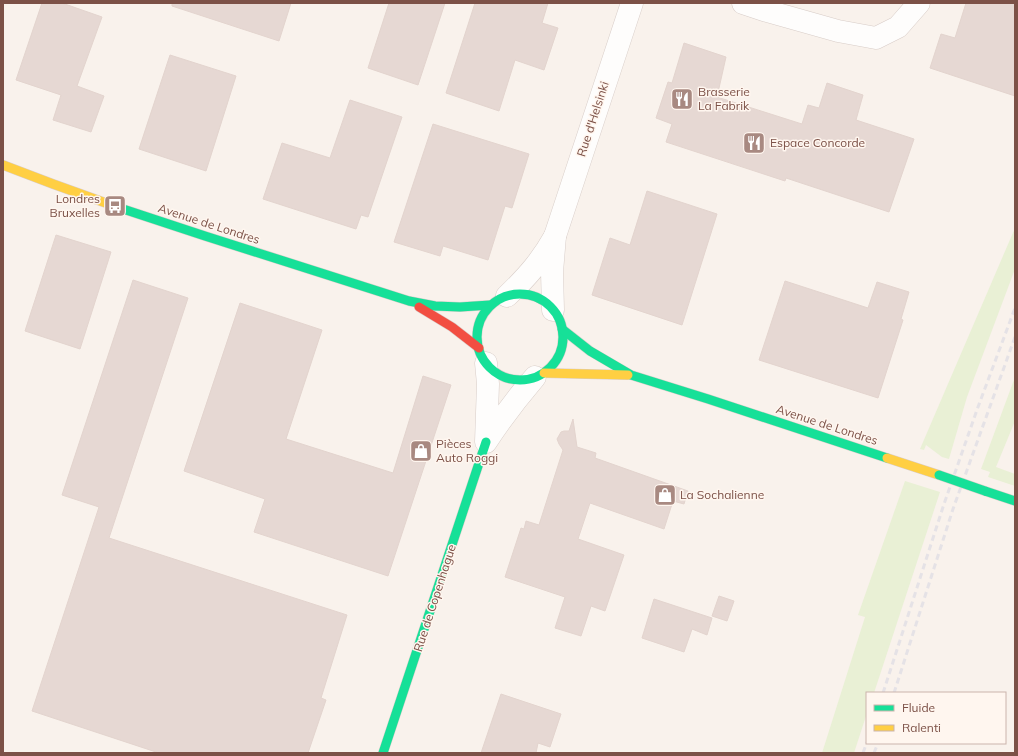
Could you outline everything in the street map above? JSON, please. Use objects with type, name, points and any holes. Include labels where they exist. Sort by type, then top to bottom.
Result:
[{"type":"street","name":"Rue d'Helsinki","points":[[499,300],[523,281],[546,252],[555,236],[632,3]]},
{"type":"street","points":[[743,3],[838,31],[876,38],[898,27],[919,3]]},
{"type":"street","name":"Avenue de Londres","points":[[3,165],[61,188],[108,204],[409,301],[435,306],[460,307],[499,300]]},
{"type":"street","name":"Rue d'Helsinki","points":[[555,236],[552,272],[558,319]]},
{"type":"street","points":[[521,294],[535,296],[544,302],[558,319],[563,343],[560,353],[554,363],[539,375],[520,379],[510,378],[498,373],[483,356],[478,332],[479,325],[482,317],[499,300],[521,294]]},
{"type":"street","name":"Avenue de Londres","points":[[409,301],[452,327],[483,356]]},
{"type":"street","name":"Avenue de Londres","points":[[558,319],[590,351],[631,375],[708,399],[1015,501]]},
{"type":"street","name":"Rue de Copenhague","points":[[383,753],[486,442],[488,399],[483,356]]},
{"type":"street","name":"Avenue de Londres","points":[[539,375],[631,375]]},
{"type":"street","name":"Rue de Copenhague","points":[[486,442],[518,396],[539,375]]},
{"type":"green space","points":[[1015,228],[1015,269],[967,397],[949,459],[942,457],[926,445],[924,450],[920,449]]},
{"type":"green space","points":[[1015,377],[1015,421],[996,467],[1015,474],[1015,486],[988,477],[990,472],[981,469]]},
{"type":"green space","points":[[905,481],[940,492],[874,692],[866,692],[866,716],[854,753],[822,753],[865,617],[858,615]]},
{"type":"building","points":[[42,3],[62,3],[102,17],[77,86],[104,96],[91,132],[53,120],[61,95],[16,80]]},
{"type":"building","points":[[172,3],[291,3],[279,41],[172,6]]},
{"type":"building","points":[[389,3],[445,3],[418,85],[368,68]]},
{"type":"building","points":[[475,3],[548,3],[542,23],[558,28],[544,70],[515,60],[499,111],[446,93]]},
{"type":"building","points":[[966,3],[1015,3],[1015,96],[930,68],[941,34],[955,38]]},
{"type":"building","points":[[684,43],[726,57],[717,97],[802,124],[808,105],[819,108],[827,83],[863,95],[856,120],[914,139],[889,212],[786,178],[785,181],[666,142],[672,124],[656,118],[668,82],[672,83]]},
{"type":"building","points":[[170,55],[236,76],[206,171],[139,149]]},
{"type":"building","points":[[350,100],[402,117],[368,217],[361,215],[356,229],[263,199],[282,143],[330,158]]},
{"type":"building","points":[[433,124],[529,154],[512,208],[505,206],[488,260],[443,246],[440,256],[394,242]]},
{"type":"building","points":[[647,191],[717,214],[682,325],[592,295],[610,238],[630,245]]},
{"type":"building","points":[[56,235],[111,252],[80,349],[25,331]]},
{"type":"building","points":[[133,280],[188,298],[109,538],[347,615],[321,698],[326,700],[308,753],[159,753],[32,711],[99,507],[62,495]]},
{"type":"building","points":[[785,281],[868,308],[877,282],[909,292],[901,319],[903,320],[878,398],[759,360]]},
{"type":"building","points":[[240,303],[322,330],[286,439],[393,473],[423,376],[451,385],[388,576],[254,532],[265,499],[184,471]]},
{"type":"building","points":[[573,419],[577,447],[596,453],[595,458],[688,491],[684,504],[673,501],[664,529],[590,503],[578,539],[624,555],[605,611],[591,606],[581,636],[555,628],[565,597],[505,577],[521,528],[524,529],[526,521],[539,525],[563,450],[557,439],[561,432],[569,431]]},
{"type":"building","points":[[719,596],[734,601],[727,621],[712,616]]},
{"type":"building","points":[[654,599],[712,618],[707,635],[692,629],[684,652],[642,638]]},
{"type":"building","points":[[501,694],[561,714],[550,747],[538,743],[536,753],[481,753]]},
{"type":"railway","points":[[883,692],[944,504],[1015,308]]},
{"type":"railway","points":[[894,692],[953,509],[1015,337]]},
{"type":"railway","points":[[863,753],[866,744]]},
{"type":"railway","points":[[874,753],[878,744]]},
{"type":"traffic: fast","points":[[117,207],[409,301],[435,306],[460,307],[490,305]]},
{"type":"traffic: fast","points":[[520,294],[536,298],[550,307],[559,321],[563,337],[559,353],[550,367],[536,376],[520,380],[504,376],[490,367],[481,353],[477,337],[481,321],[490,307],[504,298],[520,294]]},
{"type":"traffic: fast","points":[[562,329],[590,351],[631,375],[887,458]]},
{"type":"traffic: fast","points":[[383,753],[486,442]]},
{"type":"traffic: fast","points":[[939,475],[985,491]]},
{"type":"traffic: fast","points":[[985,491],[1015,501]]},
{"type":"traffic: slow","points":[[3,165],[117,207]]},
{"type":"traffic: slow","points":[[544,373],[628,375]]},
{"type":"traffic: slow","points":[[887,458],[939,475]]},
{"type":"traffic: jam","points":[[419,307],[452,327],[479,348]]},
{"type":"place","name":"Brasserie La Fabrik","points":[[682,99]]},
{"type":"place","name":"Espace Concorde","points":[[754,143]]},
{"type":"place","name":"Londres Bruxelles","points":[[115,206]]},
{"type":"place","name":"Pièces Auto Roggi","points":[[421,451]]},
{"type":"place","name":"La Sochalienne","points":[[665,495]]}]
